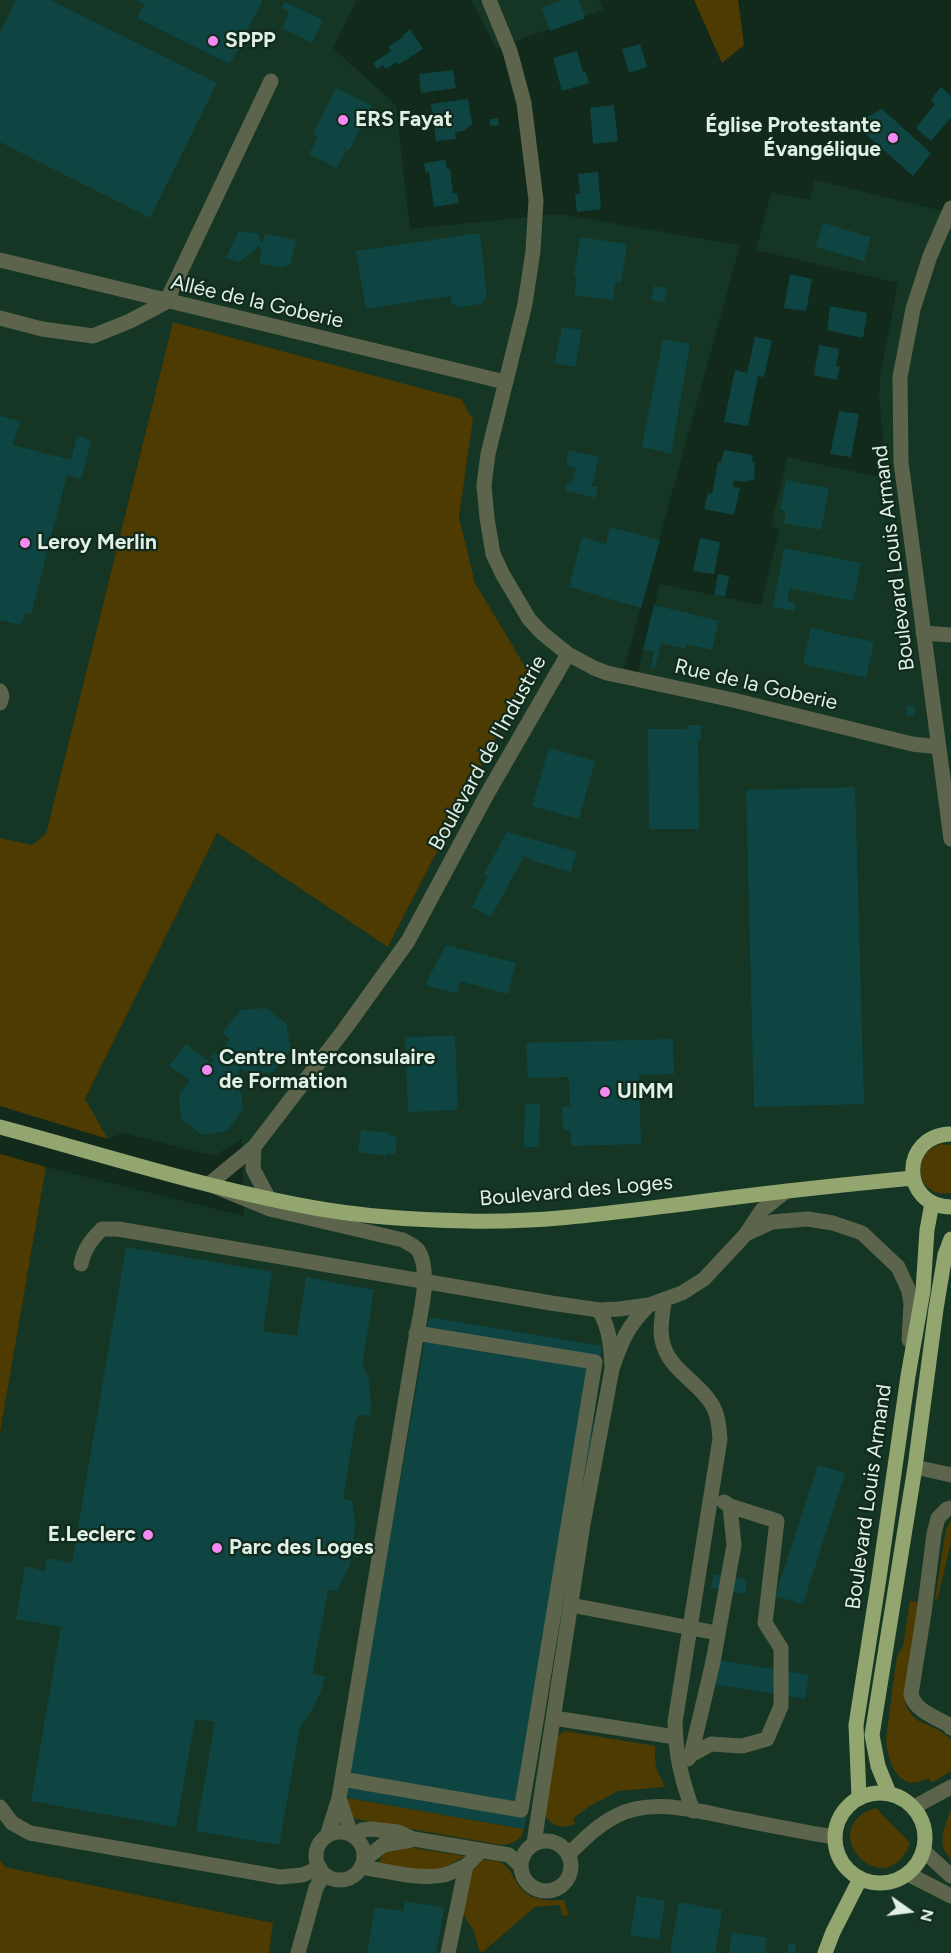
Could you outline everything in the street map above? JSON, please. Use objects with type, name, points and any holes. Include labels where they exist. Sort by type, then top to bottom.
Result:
[{"type":"main road","name":"Boulevard des Loges","points":[[0,1127],[209,1184],[317,1208],[367,1215],[470,1221],[583,1216],[913,1178]]},
{"type":"main road","points":[[950,1131],[929,1140],[921,1147],[912,1167],[916,1188],[923,1197],[932,1203],[951,1207]]},
{"type":"main road","name":"Boulevard Louis Armand","points":[[859,1797],[856,1725],[908,1376],[923,1292],[927,1230],[932,1203]]},
{"type":"main road","name":"Boulevard Louis Armand","points":[[889,1793],[878,1766],[872,1736],[915,1467],[941,1277],[951,1239]]},
{"type":"main road","points":[[874,1792],[889,1793],[903,1798],[914,1807],[922,1820],[926,1836],[924,1851],[918,1864],[908,1874],[885,1883],[872,1883],[850,1872],[842,1862],[836,1850],[834,1837],[836,1825],[849,1804],[859,1797],[874,1792]]},
{"type":"main road","points":[[825,1953],[833,1932],[861,1879]]},
{"type":"street","name":"Boulevard de l'Industrie","points":[[209,1184],[254,1147],[344,1030],[408,941],[486,796],[568,654],[529,619],[493,554],[486,518],[484,485],[488,454],[525,304],[533,251],[536,200],[524,103],[510,51],[489,0]]},
{"type":"street","points":[[0,318],[42,329],[93,336],[130,321],[166,302],[271,81]]},
{"type":"street","name":"Boulevard Louis Armand","points":[[951,208],[930,256],[913,309],[900,377],[901,462],[951,839]]},
{"type":"street","name":"Allée de la Goberie","points":[[0,260],[166,302],[505,382]]},
{"type":"street","points":[[923,633],[951,635]]},
{"type":"street","name":"Rue de la Goberie","points":[[568,654],[607,673],[733,700],[912,744],[939,747]]},
{"type":"street","points":[[0,691],[2,696],[0,703]]},
{"type":"street","points":[[254,1147],[253,1169],[268,1198]]},
{"type":"street","points":[[209,1184],[270,1209],[403,1240],[417,1248],[424,1264],[425,1280],[339,1798],[327,1836],[318,1847],[316,1854],[322,1871],[330,1878],[344,1880],[351,1877],[383,1845],[414,1839]]},
{"type":"street","points":[[81,1264],[83,1253],[90,1240],[102,1229],[118,1229],[599,1310],[619,1309],[656,1303],[682,1293],[705,1279],[746,1233],[762,1210],[786,1191]]},
{"type":"street","points":[[746,1233],[772,1222],[807,1219],[834,1223],[862,1233],[898,1267],[909,1291],[911,1304],[908,1376]]},
{"type":"street","points":[[534,1843],[588,1496],[612,1369],[622,1338],[635,1319],[656,1303]]},
{"type":"street","points":[[656,1303],[663,1347],[677,1368],[712,1404],[718,1422],[720,1439],[675,1722],[679,1768],[693,1811]]},
{"type":"street","points":[[599,1310],[606,1322],[611,1341],[612,1369]]},
{"type":"street","points":[[342,1779],[521,1810],[529,1764],[595,1362],[416,1333]]},
{"type":"street","points":[[915,1467],[951,1475]]},
{"type":"street","points":[[679,1768],[691,1755],[711,1744],[742,1746],[767,1739],[781,1706],[781,1648],[765,1623],[777,1521],[730,1506],[712,1494]]},
{"type":"street","points":[[691,1755],[713,1662],[734,1545],[730,1506]]},
{"type":"street","points":[[951,1509],[947,1509],[938,1518],[933,1534],[924,1613],[911,1694],[912,1701],[920,1708],[951,1728]]},
{"type":"street","points":[[571,1605],[717,1633]]},
{"type":"street","points":[[554,1718],[675,1737]]},
{"type":"street","points":[[914,1807],[951,1787]]},
{"type":"street","points":[[339,1798],[352,1835],[362,1846],[362,1864]]},
{"type":"street","points":[[0,1807],[12,1823],[30,1833],[280,1877],[322,1871]]},
{"type":"street","points":[[569,1854],[587,1835],[616,1815],[639,1808],[655,1807],[693,1811],[834,1837]]},
{"type":"street","points":[[327,1836],[338,1832],[352,1835],[371,1828],[398,1832],[414,1839],[509,1856],[521,1866]]},
{"type":"street","points":[[551,1840],[561,1844],[569,1854],[572,1863],[570,1874],[566,1883],[555,1890],[536,1889],[523,1876],[521,1866],[526,1850],[534,1843],[551,1840]]},
{"type":"street","points":[[362,1864],[417,1876],[436,1876],[466,1866],[482,1851]]},
{"type":"street","points":[[924,1851],[951,1876]]},
{"type":"street","points":[[448,1953],[466,1866]]},
{"type":"street","points":[[298,1953],[322,1871]]},
{"type":"street","points":[[908,1874],[951,1896]]},
{"type":"shaded area","points":[[0,0],[357,0],[333,48],[396,105],[410,229],[558,214],[740,245],[620,683],[634,687],[660,584],[761,605],[779,529],[771,526],[787,457],[888,479],[879,399],[880,377],[898,283],[756,250],[771,192],[809,200],[815,180],[951,213],[951,1953],[269,1953],[273,1923],[5,1867],[0,1860],[0,1433],[46,1167],[244,1216],[242,1139],[214,1156],[123,1133],[108,1139],[85,1100],[217,833],[389,946],[529,673],[475,583],[459,517],[473,420],[173,322],[46,834],[32,846],[0,838]]},
{"type":"shaded area","points":[[471,0],[599,0],[603,10],[496,48]]},
{"type":"shaded area","points":[[694,0],[738,0],[744,45],[722,63]]},
{"type":"shaded area","points":[[173,322],[461,399],[473,420],[459,517],[475,583],[529,673],[388,947],[217,833],[85,1099],[108,1139],[0,1106],[0,838],[32,845],[46,834]]},
{"type":"shaded area","points":[[940,1144],[951,1145],[951,1193],[931,1190],[921,1175],[924,1158],[930,1150]]},
{"type":"shaded area","points":[[0,1154],[46,1167],[0,1433]]},
{"type":"shaded area","points":[[951,1521],[951,1542],[937,1601],[935,1600],[946,1529]]},
{"type":"shaded area","points":[[910,1601],[919,1603],[905,1702],[913,1717],[945,1734],[951,1740],[951,1771],[932,1783],[928,1778],[918,1782],[902,1779],[892,1765],[887,1747],[886,1738],[897,1656],[903,1646]]},
{"type":"shaded area","points":[[565,1731],[655,1746],[656,1767],[664,1787],[618,1791],[573,1818],[575,1824],[562,1827],[554,1824],[545,1815],[558,1736]]},
{"type":"shaded area","points":[[348,1798],[524,1829],[516,1841],[501,1845],[356,1819],[347,1807]]},
{"type":"shaded area","points":[[876,1808],[910,1843],[899,1861],[885,1868],[872,1866],[860,1857],[852,1845],[851,1831],[858,1818]]},
{"type":"shaded area","points":[[951,1810],[951,1859],[946,1854],[943,1836]]},
{"type":"shaded area","points":[[406,1847],[465,1856],[444,1869],[429,1872],[378,1863],[385,1852]]},
{"type":"shaded area","points":[[0,1860],[5,1867],[273,1923],[269,1953],[0,1953]]},
{"type":"shaded area","points":[[483,1860],[502,1863],[528,1895],[542,1900],[564,1900],[569,1915],[563,1916],[559,1905],[535,1907],[480,1952],[474,1931],[463,1912],[468,1875]]},
{"type":"building","points":[[16,0],[50,0],[217,83],[150,218],[0,142],[0,33]]},
{"type":"building","name":"SPPP","points":[[136,0],[263,0],[230,64],[137,18],[145,4]]},
{"type":"building","points":[[564,0],[579,0],[585,18],[550,31],[541,8]]},
{"type":"building","points":[[285,2],[323,20],[312,43],[282,28],[289,12],[282,8]]},
{"type":"building","points":[[410,29],[423,49],[399,64],[397,62],[386,69],[383,65],[377,69],[373,63],[391,51],[388,47]]},
{"type":"building","points":[[640,44],[647,67],[629,73],[622,49]]},
{"type":"building","points":[[577,51],[583,73],[586,72],[589,83],[562,91],[553,58]]},
{"type":"building","points":[[453,70],[456,88],[421,93],[419,74]]},
{"type":"building","points":[[941,87],[951,96],[951,117],[931,141],[916,128],[935,104],[931,100]]},
{"type":"building","name":"ERS Fayat","points":[[336,88],[372,106],[349,151],[346,150],[337,168],[309,154],[318,137],[313,134]]},
{"type":"building","points":[[468,99],[472,124],[463,131],[455,132],[456,139],[436,141],[431,104]]},
{"type":"building","points":[[614,105],[618,141],[593,144],[590,108]]},
{"type":"building","name":"Église Protestante Évangélique","points":[[882,109],[931,153],[913,176],[854,124]]},
{"type":"building","points":[[498,118],[499,125],[490,126],[490,119]]},
{"type":"building","points":[[445,160],[447,169],[450,169],[453,194],[457,193],[459,203],[434,207],[429,172],[426,173],[424,163]]},
{"type":"building","points":[[598,172],[601,209],[577,212],[575,194],[580,194],[578,174]]},
{"type":"building","points":[[823,223],[871,237],[864,261],[816,247]]},
{"type":"building","points":[[239,231],[259,234],[258,239],[263,243],[265,234],[296,240],[291,263],[283,268],[259,263],[262,249],[257,245],[257,248],[239,262],[226,258]]},
{"type":"building","points":[[480,233],[487,299],[484,299],[484,303],[457,308],[456,304],[452,304],[450,296],[366,309],[356,251]]},
{"type":"building","points":[[580,237],[627,244],[621,283],[615,282],[613,300],[574,295],[577,277],[574,276]]},
{"type":"building","points":[[790,274],[812,279],[806,311],[784,308]]},
{"type":"building","points":[[654,286],[667,288],[664,302],[651,300]]},
{"type":"building","points":[[830,306],[867,313],[863,338],[827,330]]},
{"type":"building","points":[[562,327],[582,330],[575,367],[555,363]]},
{"type":"building","points":[[755,337],[772,340],[764,377],[758,376],[748,426],[724,422],[735,370],[747,373]]},
{"type":"building","points":[[663,339],[690,344],[671,454],[642,447]]},
{"type":"building","points":[[819,345],[839,349],[836,366],[840,366],[837,380],[814,375]]},
{"type":"building","points":[[839,411],[859,414],[851,457],[830,454]]},
{"type":"building","name":"Leroy Merlin","points":[[0,416],[20,421],[13,445],[71,460],[77,436],[91,440],[81,479],[67,475],[31,614],[25,613],[21,625],[0,620]]},
{"type":"building","points":[[569,450],[599,457],[592,486],[598,487],[595,498],[565,491],[567,485],[573,481],[576,468],[566,465]]},
{"type":"building","points":[[724,450],[753,455],[752,462],[755,463],[755,479],[745,482],[734,480],[733,487],[740,488],[734,515],[704,509],[708,493],[712,494],[718,462],[721,462]]},
{"type":"building","points":[[786,480],[829,488],[821,530],[784,523],[786,511],[780,510]]},
{"type":"building","points":[[610,527],[660,540],[641,608],[569,587],[582,537],[606,544]]},
{"type":"building","points":[[700,538],[720,542],[714,574],[693,571]]},
{"type":"building","points":[[784,548],[861,563],[853,601],[790,588],[787,601],[795,603],[794,611],[773,607]]},
{"type":"building","points":[[718,574],[729,576],[725,597],[714,595]]},
{"type":"building","points":[[654,605],[719,621],[712,650],[687,644],[686,649],[661,643],[655,668],[651,667],[654,652],[643,649]]},
{"type":"building","points":[[811,628],[874,642],[866,678],[803,664]]},
{"type":"building","points":[[906,706],[914,706],[915,715],[907,716]]},
{"type":"building","points":[[687,725],[701,725],[701,739],[698,740],[699,829],[649,829],[648,729],[687,729]]},
{"type":"building","points":[[549,748],[595,761],[579,819],[532,806]]},
{"type":"building","points":[[855,787],[864,1104],[754,1107],[746,790]]},
{"type":"building","points":[[507,832],[577,852],[571,872],[530,860],[524,856],[491,917],[472,907],[488,876],[484,874]]},
{"type":"building","points":[[446,945],[516,963],[508,994],[460,981],[457,993],[425,985]]},
{"type":"building","name":"Centre Interconsulaire de Formation","points":[[266,1008],[286,1023],[291,1049],[274,1072],[249,1075],[240,1068],[236,1078],[233,1076],[231,1079],[240,1086],[243,1109],[227,1131],[202,1135],[181,1119],[179,1095],[190,1080],[169,1066],[186,1044],[211,1063],[214,1060],[210,1057],[214,1052],[218,1055],[230,1039],[223,1033],[240,1010]]},
{"type":"building","points":[[455,1036],[458,1110],[408,1112],[405,1037]]},
{"type":"building","name":"UIMM","points":[[673,1039],[674,1074],[639,1075],[641,1144],[571,1146],[570,1130],[563,1130],[562,1107],[570,1106],[569,1077],[528,1078],[526,1043]]},
{"type":"building","points":[[525,1104],[540,1104],[539,1147],[524,1147]]},
{"type":"building","points":[[361,1130],[390,1133],[389,1136],[397,1137],[395,1154],[387,1153],[386,1156],[358,1152]]},
{"type":"building","name":"Parc des Loges","points":[[126,1247],[272,1272],[263,1331],[297,1336],[306,1277],[374,1290],[363,1360],[369,1380],[371,1408],[369,1416],[359,1414],[356,1418],[343,1499],[352,1501],[355,1521],[354,1540],[360,1540],[358,1558],[351,1556],[350,1565],[337,1591],[328,1590],[313,1670],[313,1675],[325,1676],[315,1705],[300,1727],[279,1845],[196,1831],[215,1722],[195,1719],[176,1827],[31,1801],[61,1627],[16,1619],[25,1566],[45,1571],[47,1558],[72,1563]]},
{"type":"building","points":[[429,1317],[602,1346],[589,1458],[524,1829],[344,1797]]},
{"type":"building","points":[[818,1465],[845,1473],[803,1604],[775,1596]]},
{"type":"building","points":[[714,1574],[747,1580],[745,1594],[711,1588]]},
{"type":"building","points":[[705,1658],[809,1675],[805,1699],[701,1682]]},
{"type":"building","points":[[637,1896],[665,1901],[659,1940],[630,1935]]},
{"type":"building","points":[[405,1901],[444,1908],[436,1953],[367,1953],[375,1907],[403,1911]]},
{"type":"building","points":[[679,1902],[722,1910],[715,1953],[670,1953]]},
{"type":"building","points":[[732,1932],[767,1938],[765,1953],[729,1953]]},
{"type":"building","points":[[788,1944],[796,1944],[795,1953],[787,1953]]},
{"type":"place","name":"SPPP","points":[[213,41]]},
{"type":"place","name":"ERS Fayat","points":[[343,120]]},
{"type":"place","name":"Église Protestante Évangélique","points":[[893,138]]},
{"type":"place","name":"Leroy Merlin","points":[[25,543]]},
{"type":"place","name":"Centre Interconsulaire de Formation","points":[[207,1070]]},
{"type":"place","name":"UIMM","points":[[605,1092]]},
{"type":"place","name":"E.Leclerc","points":[[148,1535]]},
{"type":"place","name":"Parc des Loges","points":[[217,1548]]}]
